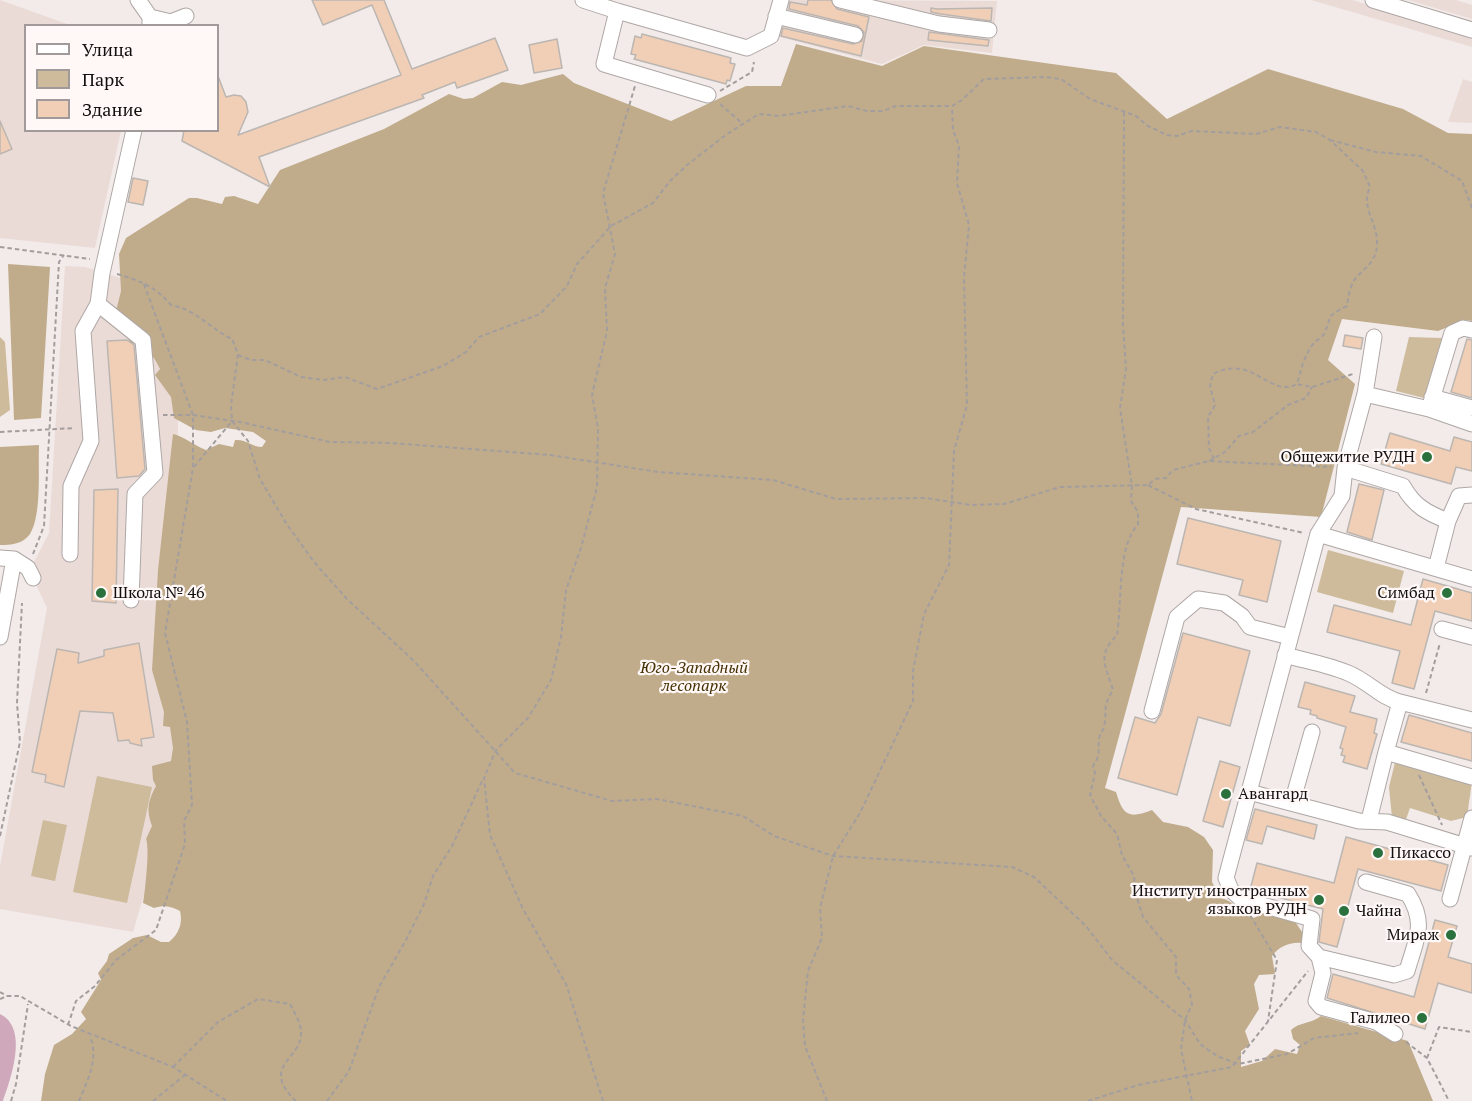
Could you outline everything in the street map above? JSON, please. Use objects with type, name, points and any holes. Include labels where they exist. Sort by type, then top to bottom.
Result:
[{"type":"lane","points":[[138,0],[150,21],[171,22],[186,16]]},
{"type":"lane","points":[[583,0],[617,12],[747,48],[771,36],[781,0]]},
{"type":"lane","points":[[840,0],[939,24],[989,30]]},
{"type":"lane","points":[[1373,0],[1472,30]]},
{"type":"lane","points":[[617,12],[604,64],[708,95]]},
{"type":"lane","points":[[776,16],[855,35]]},
{"type":"lane","points":[[70,554],[71,486],[91,441],[83,332],[98,304],[104,262],[134,132]]},
{"type":"lane","points":[[98,304],[143,340],[155,473],[135,494],[131,600]]},
{"type":"lane","points":[[1430,403],[1452,333],[1463,328],[1472,330]]},
{"type":"lane","points":[[1374,337],[1365,394],[1346,468],[1342,496],[1318,534],[1226,878],[1231,890],[1241,899],[1312,919],[1309,946],[1319,957],[1323,973],[1316,1001],[1321,1007],[1376,1022],[1395,1034]]},
{"type":"lane","points":[[1365,394],[1472,408]]},
{"type":"lane","points":[[1430,403],[1472,424]]},
{"type":"lane","points":[[1346,468],[1403,486],[1411,500],[1426,513],[1448,521]]},
{"type":"lane","points":[[1436,568],[1448,521],[1459,496],[1472,495]]},
{"type":"lane","points":[[1318,534],[1472,579]]},
{"type":"lane","points":[[0,637],[7,559],[31,573]]},
{"type":"lane","points":[[1152,711],[1177,617],[1198,599],[1224,603],[1242,616],[1250,627],[1290,637]]},
{"type":"lane","points":[[1442,633],[1472,637]]},
{"type":"lane","points":[[1286,655],[1348,673],[1374,687],[1387,699],[1472,720]]},
{"type":"lane","points":[[1368,820],[1400,702]]},
{"type":"lane","points":[[1292,803],[1312,732]]},
{"type":"lane","points":[[1386,752],[1472,777]]},
{"type":"lane","points":[[1249,792],[1359,821],[1387,822],[1468,847]]},
{"type":"lane","points":[[1450,898],[1468,847],[1472,818]]},
{"type":"lane","points":[[1319,957],[1394,975],[1407,971],[1421,924],[1418,910],[1408,894],[1366,882]]},
{"type":"path","points":[[743,124],[708,95],[726,88],[752,72],[754,60],[747,48]]},
{"type":"path","points":[[238,354],[251,360],[265,360],[301,377],[324,380],[345,377],[377,388],[388,385],[443,366],[466,352],[479,337],[540,314],[567,286],[577,264],[611,226],[654,203],[669,182],[687,165],[759,114],[778,116],[839,106],[882,111],[896,105],[952,106],[962,100],[984,78],[1045,77],[1061,79],[1090,99],[1124,112],[1167,135],[1177,136],[1192,131],[1256,134],[1280,127],[1316,132],[1330,140],[1363,171],[1370,187],[1365,197],[1366,207],[1372,217],[1377,245],[1366,271],[1355,279],[1347,306],[1334,312],[1328,319],[1323,335],[1312,344],[1300,365],[1297,384]]},
{"type":"path","points":[[327,1101],[350,1071],[379,987],[424,904],[433,876],[452,846],[496,750],[511,738],[528,718],[551,680],[561,638],[566,590],[581,548],[597,487],[598,428],[592,395],[607,332],[605,288],[615,254],[603,193],[629,99]]},
{"type":"path","points":[[827,1101],[805,1046],[803,1020],[808,971],[822,938],[820,908],[833,856],[860,813],[913,701],[913,671],[924,614],[949,565],[954,451],[967,405],[964,276],[969,225],[957,183],[959,146],[953,130],[952,106]]},
{"type":"path","points":[[1124,112],[1123,324],[1126,369],[1120,408],[1132,486],[1131,501],[1138,512],[1138,525],[1131,531],[1124,555],[1118,635],[1109,643],[1103,660],[1113,690],[1105,708],[1105,726],[1099,737],[1100,757],[1094,766],[1095,773],[1090,795],[1101,816],[1117,834],[1122,855],[1134,876],[1136,895],[1143,917],[1176,957],[1176,975],[1188,989],[1192,1004],[1185,1020],[1181,1048],[1192,1101]]},
{"type":"path","points":[[1330,140],[1376,152],[1421,156],[1462,181],[1472,208]]},
{"type":"path","points":[[0,247],[104,262],[113,272],[143,282],[161,294],[171,305],[189,309],[216,332],[232,339],[238,354],[231,406],[232,421],[248,441],[260,479],[314,562],[347,599],[414,661],[515,773],[612,801],[657,799],[743,816],[774,836],[833,856],[1012,867],[1034,877],[1086,926],[1112,960],[1185,1020],[1200,1044],[1216,1056],[1234,1063],[1287,1054],[1314,1038],[1364,1033]]},
{"type":"path","points":[[31,573],[44,526],[60,262],[64,255]]},
{"type":"path","points":[[69,1025],[76,1001],[95,986],[116,960],[156,930],[185,844],[184,821],[192,805],[187,722],[165,633],[192,468],[193,415],[143,282]]},
{"type":"path","points":[[1214,459],[1209,448],[1209,417],[1215,405],[1210,386],[1213,374],[1235,367],[1254,372],[1276,386],[1289,388],[1297,384],[1312,387],[1349,374]]},
{"type":"path","points":[[1148,485],[1155,479],[1166,478],[1173,470],[1214,459],[1225,452],[1239,436],[1253,432],[1288,405],[1306,398],[1312,387]]},
{"type":"path","points":[[177,414],[232,421],[330,442],[506,451],[550,455],[658,472],[772,480],[836,499],[926,498],[971,505],[1004,504],[1060,487],[1148,485],[1196,509],[1295,532],[1318,534]]},
{"type":"path","points":[[192,468],[232,421]]},
{"type":"path","points":[[0,432],[90,427]]},
{"type":"path","points":[[1209,461],[1346,468]]},
{"type":"path","points":[[0,836],[20,742],[17,703],[22,595]]},
{"type":"path","points":[[1423,708],[1442,633]]},
{"type":"path","points":[[1412,759],[1442,825],[1442,840]]},
{"type":"path","points":[[484,778],[490,835],[523,909],[566,984],[603,1101]]},
{"type":"path","points":[[1241,899],[1277,960],[1267,1024]]},
{"type":"path","points":[[1088,1101],[1138,1085],[1232,1067],[1319,957]]},
{"type":"path","points":[[0,992],[7,996]]},
{"type":"path","points":[[0,999],[7,996],[20,996],[69,1025],[173,1067],[227,1101]]},
{"type":"path","points":[[173,1067],[218,1022],[258,999],[290,1004],[300,1024],[302,1037],[294,1052],[285,1060],[281,1075],[289,1094],[296,1101]]},
{"type":"path","points":[[11,1101],[16,1084],[28,1002]]},
{"type":"path","points":[[1427,1058],[1439,1027],[1472,1032]]},
{"type":"path","points":[[79,1101],[92,1070],[96,1049],[90,1034]]},
{"type":"path","points":[[1395,1034],[1427,1058],[1449,1101]]},
{"type":"path","points":[[153,1101],[185,1075]]},
{"type":"shaded area","points":[[0,0],[67,24],[24,24],[24,132],[121,132],[95,248],[0,238]]},
{"type":"shaded area","points":[[788,0],[997,1],[992,53],[924,45],[882,64],[776,36]]},
{"type":"shaded area","points":[[1311,0],[1352,0],[1472,36],[1472,47]]},
{"type":"shaded area","points":[[1408,0],[1456,0],[1472,5],[1472,19]]},
{"type":"shaded area","points":[[1463,79],[1472,82],[1472,123],[1448,122]]},
{"type":"shaded area","name":"Школа № 46","points":[[65,266],[85,267],[137,283],[178,404],[177,781],[133,932],[0,909],[0,866],[47,608],[33,578],[34,562],[49,533]]},
{"type":"shaded area","points":[[0,1014],[9,1021],[14,1030],[16,1042],[13,1067],[3,1101],[0,1101]]},
{"type":"green space","name":"Юго-Западный лесопарк","points":[[796,44],[882,66],[924,46],[1116,73],[1167,119],[1268,69],[1403,109],[1448,133],[1472,134],[1472,321],[1465,320],[1438,331],[1342,319],[1328,360],[1355,384],[1321,517],[1181,507],[1105,788],[1116,792],[1124,811],[1132,815],[1152,810],[1163,822],[1188,827],[1204,837],[1213,850],[1212,882],[1221,898],[1254,918],[1264,912],[1294,920],[1304,935],[1301,943],[1288,944],[1272,956],[1275,974],[1259,975],[1254,984],[1259,1009],[1245,1031],[1250,1045],[1241,1051],[1241,1067],[1262,1061],[1275,1049],[1297,1054],[1300,1045],[1293,1039],[1291,1030],[1321,1016],[1408,1041],[1433,1101],[41,1101],[45,1074],[54,1045],[72,1034],[86,1019],[81,1012],[101,980],[98,973],[109,954],[133,938],[147,935],[161,942],[169,942],[180,924],[180,911],[167,906],[154,908],[143,903],[147,860],[146,839],[152,826],[149,806],[156,786],[152,766],[171,761],[173,748],[170,727],[163,726],[164,712],[152,670],[158,570],[173,434],[206,450],[219,444],[233,447],[235,440],[262,447],[266,441],[253,432],[225,428],[211,432],[196,430],[174,418],[171,397],[155,375],[160,369],[155,360],[145,349],[131,343],[114,319],[121,291],[119,254],[126,238],[189,198],[222,204],[225,197],[234,196],[258,204],[280,170],[384,129],[449,94],[464,99],[473,98],[502,82],[521,85],[563,74],[574,83],[671,121],[746,86],[781,86]]},
{"type":"green space","points":[[8,264],[50,267],[41,418],[14,420]]},
{"type":"green space","points":[[0,337],[5,342],[10,410],[0,417]]},
{"type":"green space","points":[[1409,337],[1442,338],[1424,398],[1396,391]]},
{"type":"green space","points":[[39,445],[38,504],[34,526],[24,540],[0,545],[0,447]]},
{"type":"green space","points":[[1328,550],[1404,571],[1393,613],[1317,592]]},
{"type":"green space","points":[[1396,758],[1472,781],[1467,817],[1451,821],[1410,808],[1404,825],[1392,818],[1389,787]]},
{"type":"green space","points":[[97,776],[152,787],[127,903],[73,892]]},
{"type":"green space","points":[[43,820],[67,825],[55,881],[31,876]]},
{"type":"building","points":[[312,0],[384,0],[412,69],[495,38],[508,70],[457,88],[455,82],[422,95],[424,98],[259,157],[270,187],[182,141],[184,132],[219,132],[219,79],[226,97],[241,96],[246,102],[248,112],[238,135],[401,75],[372,5],[323,25]]},
{"type":"building","points":[[808,0],[831,0],[837,9],[869,17],[861,56],[781,36],[783,28],[853,44],[862,41],[864,32],[858,26],[789,9],[790,2],[807,5]]},
{"type":"building","points":[[931,8],[992,8],[991,21],[931,12]]},
{"type":"building","points":[[929,32],[989,40],[988,46],[928,40]]},
{"type":"building","points":[[642,34],[731,58],[730,63],[735,64],[730,81],[727,80],[726,84],[634,59],[636,55],[631,54],[635,36],[641,38]]},
{"type":"building","points":[[557,39],[562,68],[534,73],[529,45]]},
{"type":"building","points":[[0,121],[12,149],[0,154]]},
{"type":"building","points":[[133,178],[148,181],[143,205],[128,202]]},
{"type":"building","points":[[1345,335],[1363,338],[1361,349],[1343,346]]},
{"type":"building","points":[[1467,339],[1472,340],[1472,398],[1451,392]]},
{"type":"building","points":[[127,340],[134,345],[145,469],[139,476],[117,478],[107,341]]},
{"type":"building","name":"Общежитие РУДН","points":[[1390,433],[1450,451],[1454,437],[1472,442],[1472,471],[1456,467],[1451,484],[1381,464]]},
{"type":"building","points":[[1359,484],[1384,490],[1372,540],[1347,532]]},
{"type":"building","points":[[118,489],[116,603],[92,601],[94,490]]},
{"type":"building","points":[[1188,518],[1281,541],[1267,602],[1239,595],[1243,580],[1177,564]]},
{"type":"building","points":[[1423,579],[1472,593],[1472,621],[1435,611],[1414,689],[1392,683],[1400,651],[1327,632],[1334,605],[1411,625]]},
{"type":"building","points":[[1183,633],[1250,651],[1230,726],[1198,717],[1177,795],[1118,778],[1135,717],[1155,723],[1161,714]]},
{"type":"building","points":[[139,643],[154,737],[141,739],[142,746],[130,743],[129,740],[118,741],[113,713],[80,711],[64,787],[45,782],[46,775],[32,772],[57,649],[79,653],[78,663],[104,656],[104,650]]},
{"type":"building","points":[[1305,682],[1355,696],[1350,712],[1377,719],[1374,733],[1377,734],[1367,769],[1343,762],[1345,756],[1341,755],[1343,749],[1340,748],[1346,727],[1317,718],[1310,714],[1311,710],[1298,707]]},
{"type":"building","points":[[1409,715],[1472,733],[1472,761],[1401,742]]},
{"type":"building","points":[[1220,761],[1240,767],[1223,827],[1203,821]]},
{"type":"building","points":[[1255,809],[1317,825],[1314,839],[1267,826],[1262,844],[1246,840]]},
{"type":"building","name":"Институт иностранных языков РУДН","points":[[1346,837],[1448,865],[1441,891],[1358,869],[1337,947],[1319,942],[1323,909],[1250,890],[1257,863],[1334,883]]},
{"type":"building","points":[[1435,920],[1457,926],[1448,957],[1472,964],[1472,993],[1438,983],[1425,1029],[1327,998],[1333,974],[1414,997]]},
{"type":"place","name":"Общежитие РУДН","points":[[1427,457]]},
{"type":"place","name":"Школа № 46","points":[[101,593]]},
{"type":"place","name":"Симбад","points":[[1447,593]]},
{"type":"place","name":"Авангард","points":[[1226,794]]},
{"type":"place","name":"Пикассо","points":[[1378,853]]},
{"type":"place","name":"Институт иностранных языков РУДН","points":[[1319,900]]},
{"type":"place","name":"Чайна","points":[[1344,911]]},
{"type":"place","name":"Мираж","points":[[1451,935]]},
{"type":"place","name":"Галилео","points":[[1422,1018]]}]
